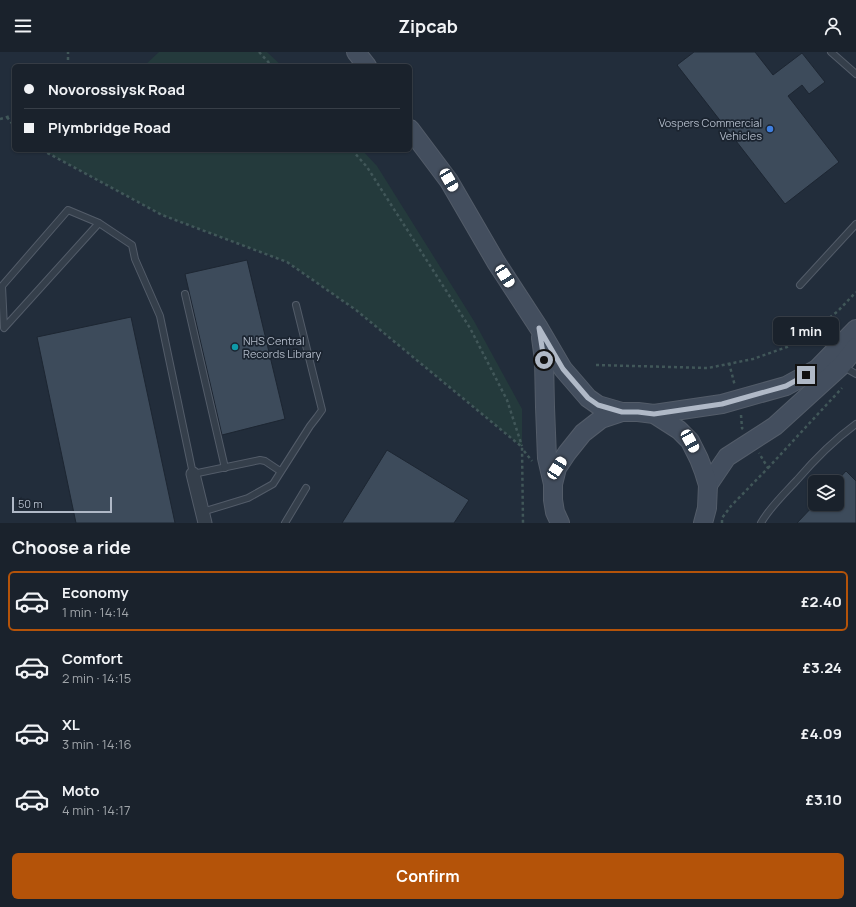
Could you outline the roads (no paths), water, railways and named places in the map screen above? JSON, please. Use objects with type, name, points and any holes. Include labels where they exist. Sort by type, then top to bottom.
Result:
[{"type":"main road","points":[[356,52],[365,64]]},
{"type":"main road","points":[[412,132],[449,180],[496,262],[539,328],[563,369],[588,398],[598,405],[622,412],[654,414],[722,404],[786,386],[817,369],[856,329]]},
{"type":"main road","points":[[539,328],[544,360],[547,458],[553,484],[553,500],[556,519]]},
{"type":"main road","points":[[708,485],[727,457],[775,426],[851,371],[856,346]]},
{"type":"main road","points":[[553,484],[557,468],[582,433],[601,419],[622,412]]},
{"type":"main road","points":[[654,414],[679,430],[690,441],[700,459],[708,485],[706,518]]},
{"type":"street","points":[[193,474],[203,518]]},
{"type":"lane","points":[[831,52],[856,74]]},
{"type":"lane","points":[[99,223],[4,328],[2,286],[68,210],[99,223],[132,245],[135,259],[160,316],[193,474],[260,460],[265,461],[280,471]]},
{"type":"lane","points":[[800,285],[856,224]]},
{"type":"lane","points":[[185,294],[225,468]]},
{"type":"lane","points":[[203,518],[248,498],[273,484],[280,471],[322,410],[296,305]]},
{"type":"lane","points":[[761,523],[778,500],[813,462],[834,441],[856,424]]},
{"type":"lane","points":[[285,523],[306,488]]},
{"type":"place","name":"Vospers Commercial Vehicles","points":[[770,129]]},
{"type":"place","name":"NHS Central Records Library","points":[[235,347]]}]
